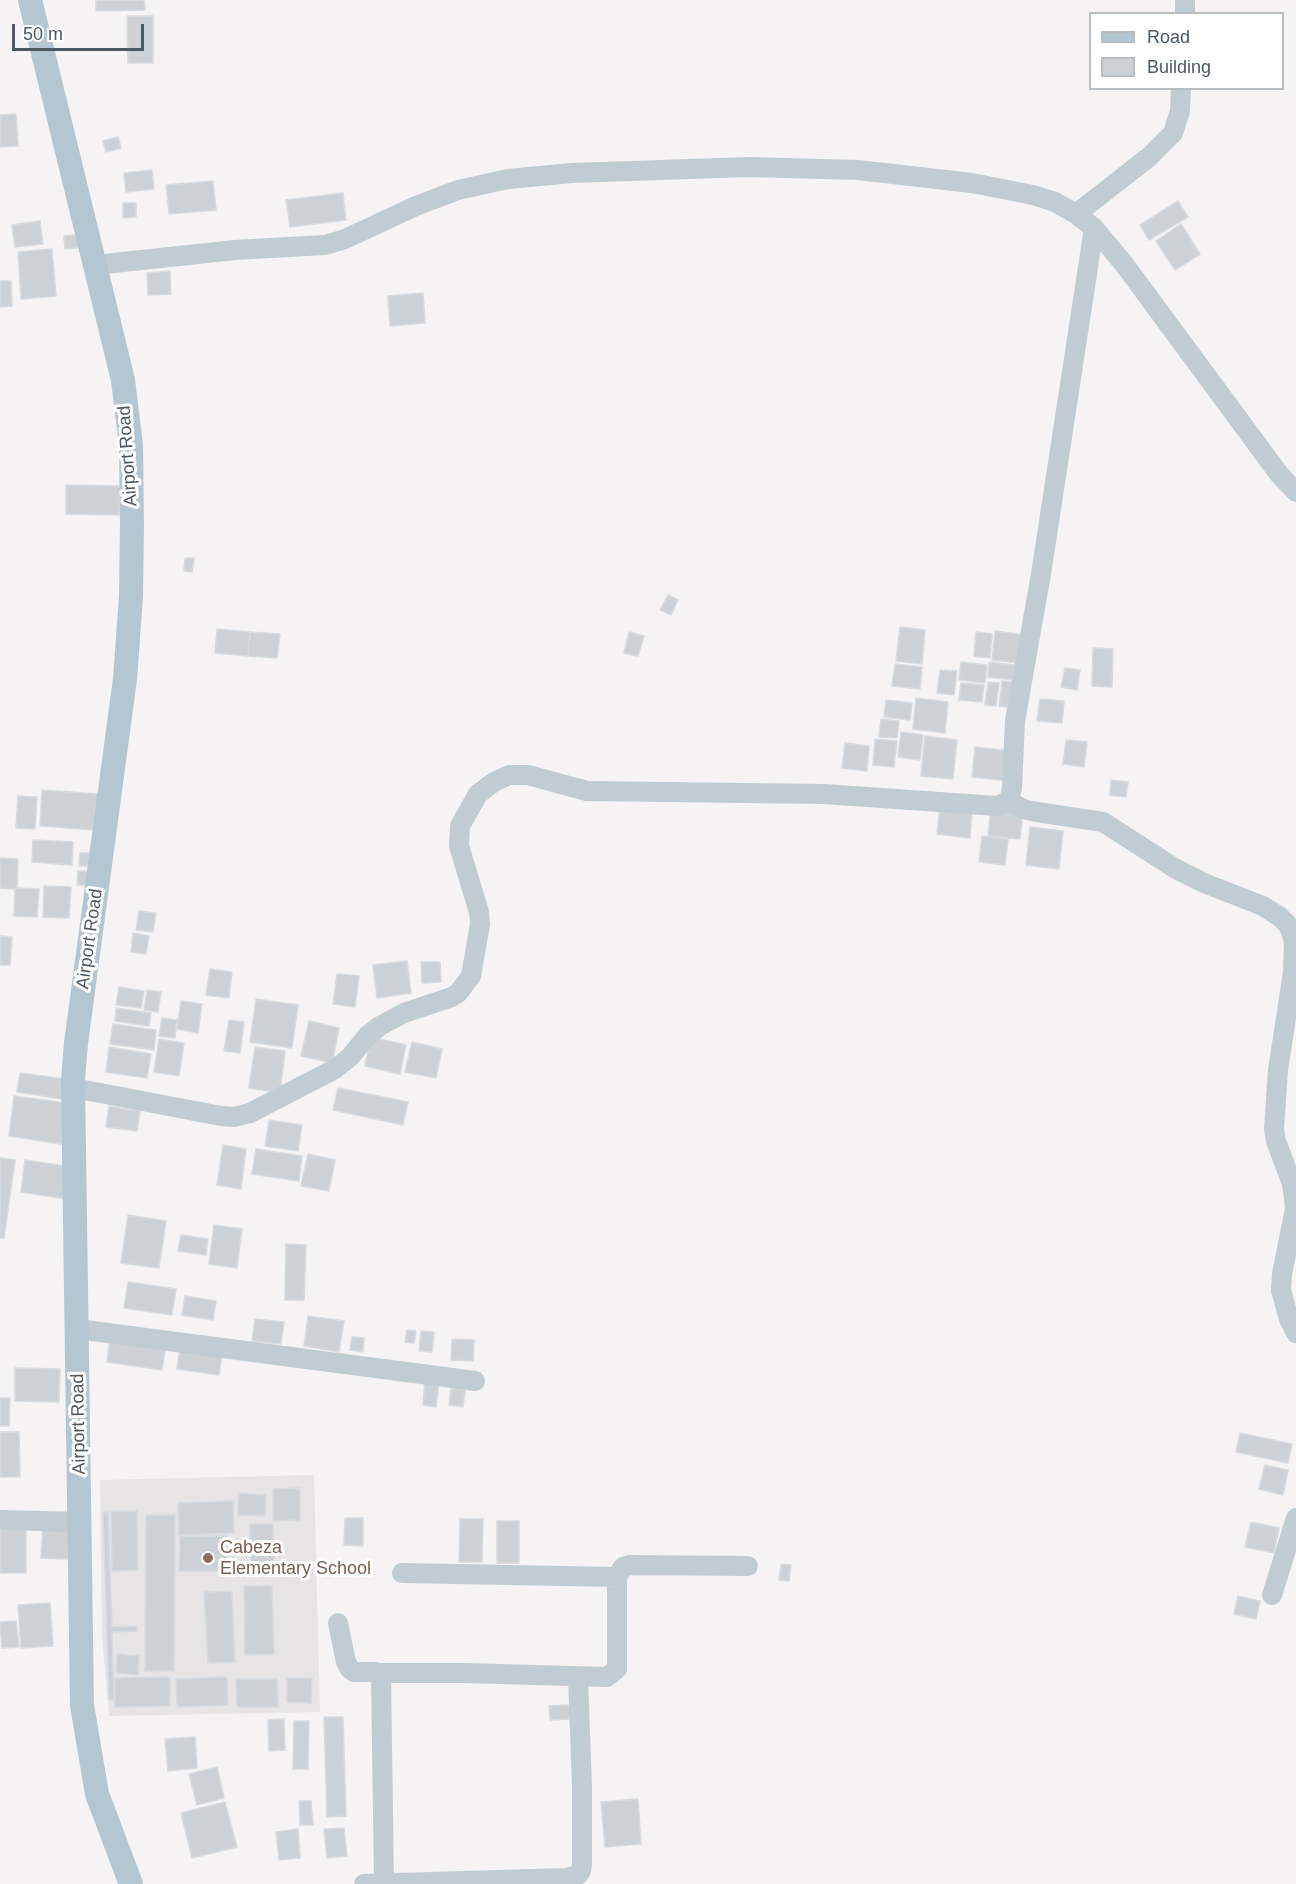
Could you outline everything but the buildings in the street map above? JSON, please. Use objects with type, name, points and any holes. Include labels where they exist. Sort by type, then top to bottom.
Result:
[{"type":"main road","name":"Airport Road","points":[[30,0],[123,380],[131,445],[131,573],[125,680],[76,1043],[74,1088],[82,1705],[97,1794],[131,1884]]},
{"type":"street","points":[[1076,214],[1149,157],[1173,134],[1180,111],[1181,90]]},
{"type":"street","points":[[95,265],[235,250],[325,245],[345,239],[416,206],[458,190],[508,179],[572,173],[749,167],[858,170],[972,183],[1055,202],[1094,228],[1124,264],[1279,474],[1296,492]]},
{"type":"street","points":[[1009,801],[1012,788],[1015,721],[1041,574],[1094,228]]},
{"type":"street","points":[[74,1088],[234,1117],[250,1113],[335,1069],[380,1026],[404,1013],[458,993],[471,976],[480,924],[479,912],[459,846],[460,826],[478,794],[494,782],[509,775],[528,775],[587,791],[824,794],[997,806],[1009,801]]},
{"type":"street","points":[[1009,801],[1023,809],[1103,822],[1204,883],[1263,906],[1289,926],[1294,941],[1293,972],[1278,1070],[1274,1129],[1276,1141],[1292,1184],[1294,1198],[1295,1209],[1281,1290],[1296,1333]]},
{"type":"street","points":[[77,1329],[475,1381]]},
{"type":"street","points":[[1272,1595],[1296,1518]]},
{"type":"street","points":[[0,1520],[80,1522]]},
{"type":"street","points":[[338,1623],[345,1662],[354,1672],[464,1672],[607,1677],[617,1669],[617,1577],[621,1569],[629,1565],[748,1566]]},
{"type":"street","points":[[402,1574],[617,1577]]},
{"type":"street","points":[[378,1673],[382,1683],[384,1883]]},
{"type":"street","points":[[364,1884],[566,1878],[578,1875],[582,1864],[582,1787],[578,1677]]},
{"type":"shaded area","name":"Cabeza Elementary School","points":[[314,1475],[320,1712],[109,1716],[102,1636],[100,1480]]},
{"type":"place","name":"Cabeza Elementary School","points":[[208,1558]]}]
